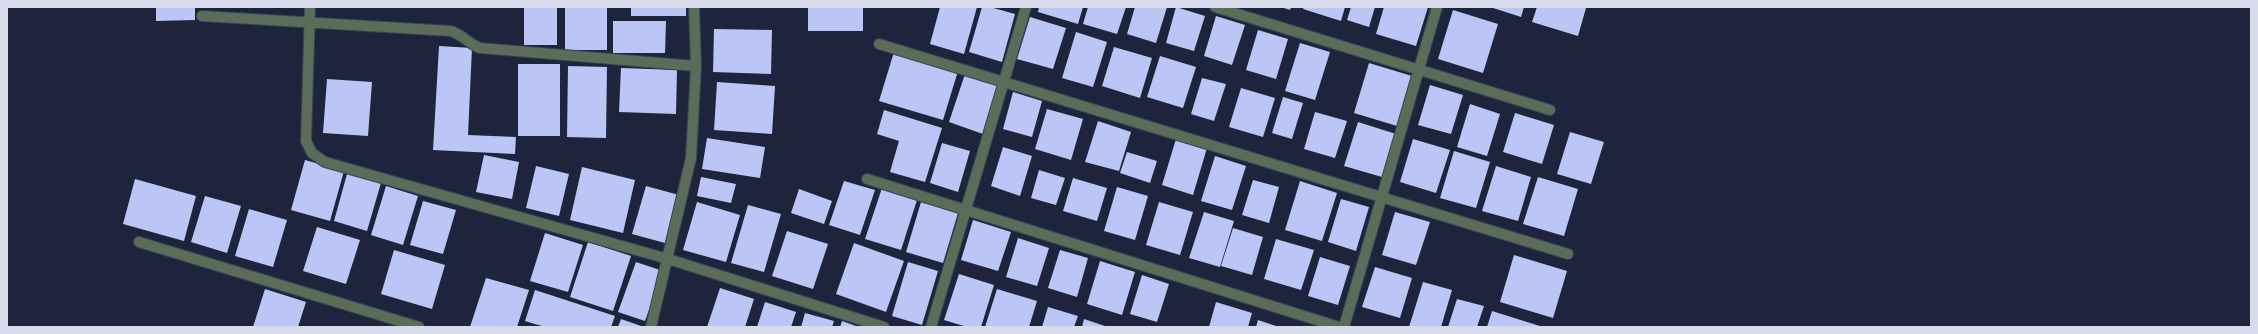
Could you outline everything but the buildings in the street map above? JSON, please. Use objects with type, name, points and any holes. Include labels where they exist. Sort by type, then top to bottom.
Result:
[{"type":"street","points":[[310,7],[306,141],[312,153],[325,162],[668,259],[884,327]]},
{"type":"street","points":[[651,327],[691,158],[696,66],[694,7]]},
{"type":"street","points":[[931,327],[1026,7]]},
{"type":"street","points":[[1215,7],[1550,110]]},
{"type":"street","points":[[1344,327],[1437,7]]},
{"type":"street","points":[[202,16],[452,31],[459,33],[472,45],[480,48],[696,66]]},
{"type":"street","points":[[879,44],[1568,254]]},
{"type":"street","points":[[866,179],[1339,327]]},
{"type":"street","points":[[140,242],[419,327]]}]
